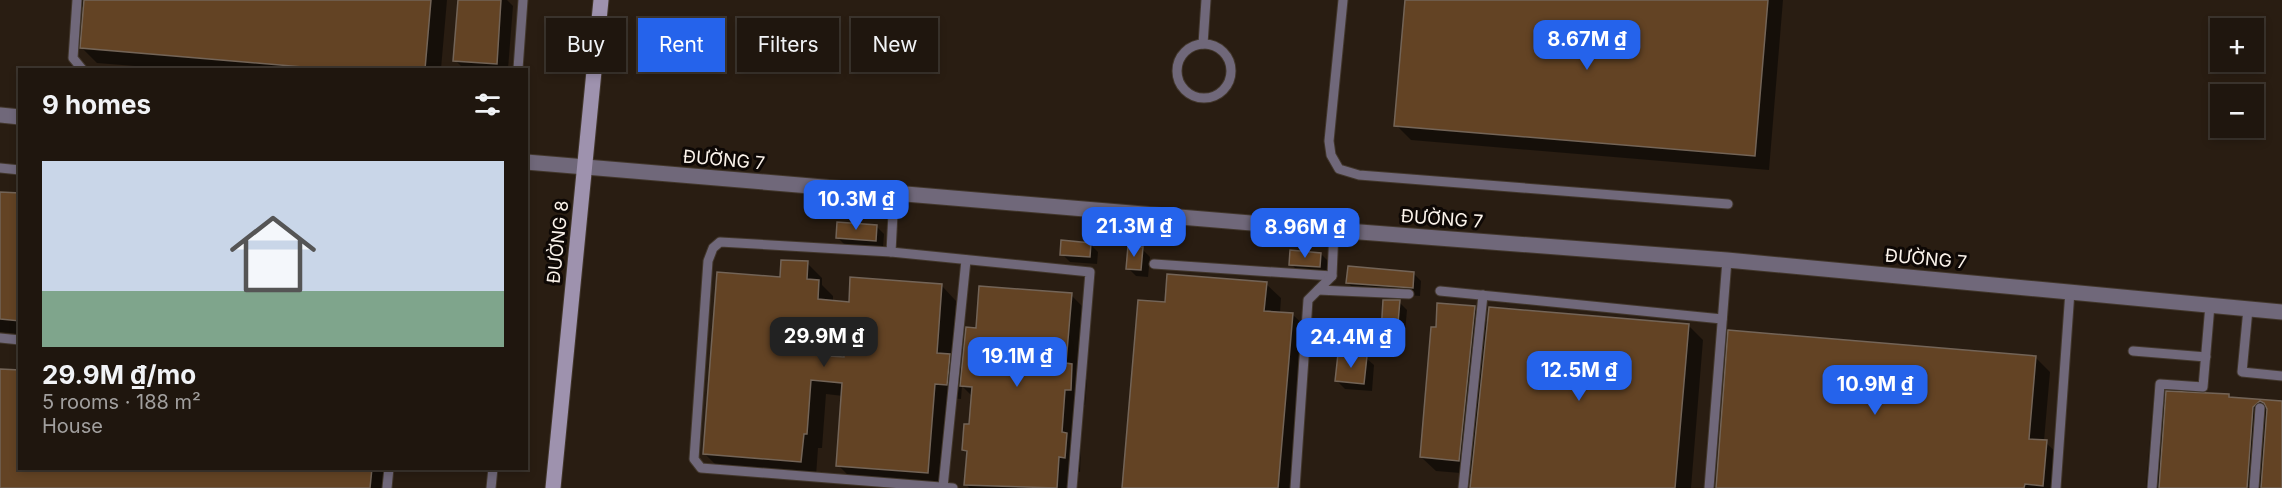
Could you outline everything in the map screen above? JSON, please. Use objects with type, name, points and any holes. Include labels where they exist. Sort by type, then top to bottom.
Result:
[{"type":"street","name":"ĐƯỜNG 8","points":[[554,488],[601,0]]},
{"type":"street","points":[[0,116],[18,117]]},
{"type":"street","name":"ĐƯỜNG 7","points":[[528,162],[1334,230],[1727,260],[2282,312]]},
{"type":"lane","points":[[77,0],[72,50],[73,58],[81,68]]},
{"type":"lane","points":[[518,68],[523,0]]},
{"type":"lane","points":[[1203,44],[1206,0]]},
{"type":"lane","points":[[1342,0],[1329,141],[1331,155],[1340,169],[1359,175],[1728,204]]},
{"type":"lane","points":[[1203,44],[1212,45],[1227,56],[1232,72],[1230,81],[1218,95],[1201,98],[1185,91],[1177,75],[1178,66],[1187,51],[1203,44]]},
{"type":"lane","points":[[0,168],[18,170]]},
{"type":"lane","points":[[891,252],[894,194]]},
{"type":"lane","points":[[1295,488],[1308,300],[1332,276],[1334,230]]},
{"type":"lane","points":[[966,260],[948,488],[701,468],[694,459],[708,261],[714,248],[720,242],[891,252],[1090,272],[1072,488]]},
{"type":"lane","points":[[1709,488],[1727,260]]},
{"type":"lane","points":[[1154,264],[1332,276]]},
{"type":"lane","points":[[1318,290],[1409,294]]},
{"type":"lane","points":[[1440,291],[1722,318]]},
{"type":"lane","points":[[2055,488],[2070,291]]},
{"type":"lane","points":[[1463,488],[1483,295]]},
{"type":"lane","points":[[2152,488],[2160,384],[2203,387],[2210,305]]},
{"type":"lane","points":[[2248,309],[2242,372],[2282,376]]},
{"type":"lane","points":[[0,338],[18,340]]},
{"type":"lane","points":[[2133,351],[2206,357]]},
{"type":"lane","points":[[2254,488],[2260,408]]},
{"type":"lane","points":[[387,488],[388,470]]},
{"type":"lane","points":[[491,488],[492,470]]},
{"type":"building","points":[[84,0],[431,0],[425,68],[314,68],[80,48]]},
{"type":"building","points":[[458,0],[501,0],[497,64],[453,61]]},
{"type":"building","points":[[1405,0],[1768,0],[1755,156],[1394,126]]},
{"type":"building","points":[[0,192],[18,193],[18,321],[0,319]]},
{"type":"building","points":[[837,222],[877,225],[876,241],[836,238]]},
{"type":"building","points":[[1061,240],[1091,243],[1090,257],[1060,255]]},
{"type":"building","points":[[1128,246],[1143,247],[1141,270],[1126,269]]},
{"type":"building","points":[[1290,250],[1321,253],[1320,267],[1289,265]]},
{"type":"building","points":[[781,260],[808,261],[807,279],[819,280],[818,299],[849,302],[850,277],[942,284],[937,353],[950,354],[947,385],[935,384],[928,473],[836,466],[842,383],[811,380],[807,434],[804,434],[801,462],[703,454],[717,272],[780,277]],"holes":[[[816,327],[846,330],[844,357],[813,355]]]},
{"type":"building","points":[[1348,266],[1414,272],[1413,288],[1346,283]]},
{"type":"building","points":[[1167,274],[1267,282],[1264,311],[1293,313],[1278,488],[1122,488],[1138,300],[1165,302]]},
{"type":"building","points":[[979,286],[1072,293],[1066,363],[1072,364],[1071,390],[1065,390],[1062,432],[1067,433],[1065,458],[1059,457],[1057,488],[964,485],[967,451],[962,450],[964,424],[969,424],[972,387],[960,386],[966,327],[976,328]]},
{"type":"building","points":[[1383,300],[1400,300],[1397,334],[1381,333]]},
{"type":"building","points":[[1437,303],[1475,306],[1459,461],[1420,457],[1431,327],[1436,327]]},
{"type":"building","points":[[1489,307],[1689,324],[1675,488],[1470,488]]},
{"type":"building","points":[[1728,330],[2036,356],[2029,439],[2047,440],[2043,486],[2025,484],[2024,488],[1716,488]]},
{"type":"building","points":[[1338,354],[1367,356],[1364,384],[1335,381]]},
{"type":"building","points":[[0,369],[18,370],[18,470],[372,470],[370,488],[0,488]]},
{"type":"building","points":[[2166,391],[2229,394],[2229,397],[2282,401],[2282,488],[2261,488],[2267,409],[2260,401],[2253,407],[2247,488],[2159,488]]}]
